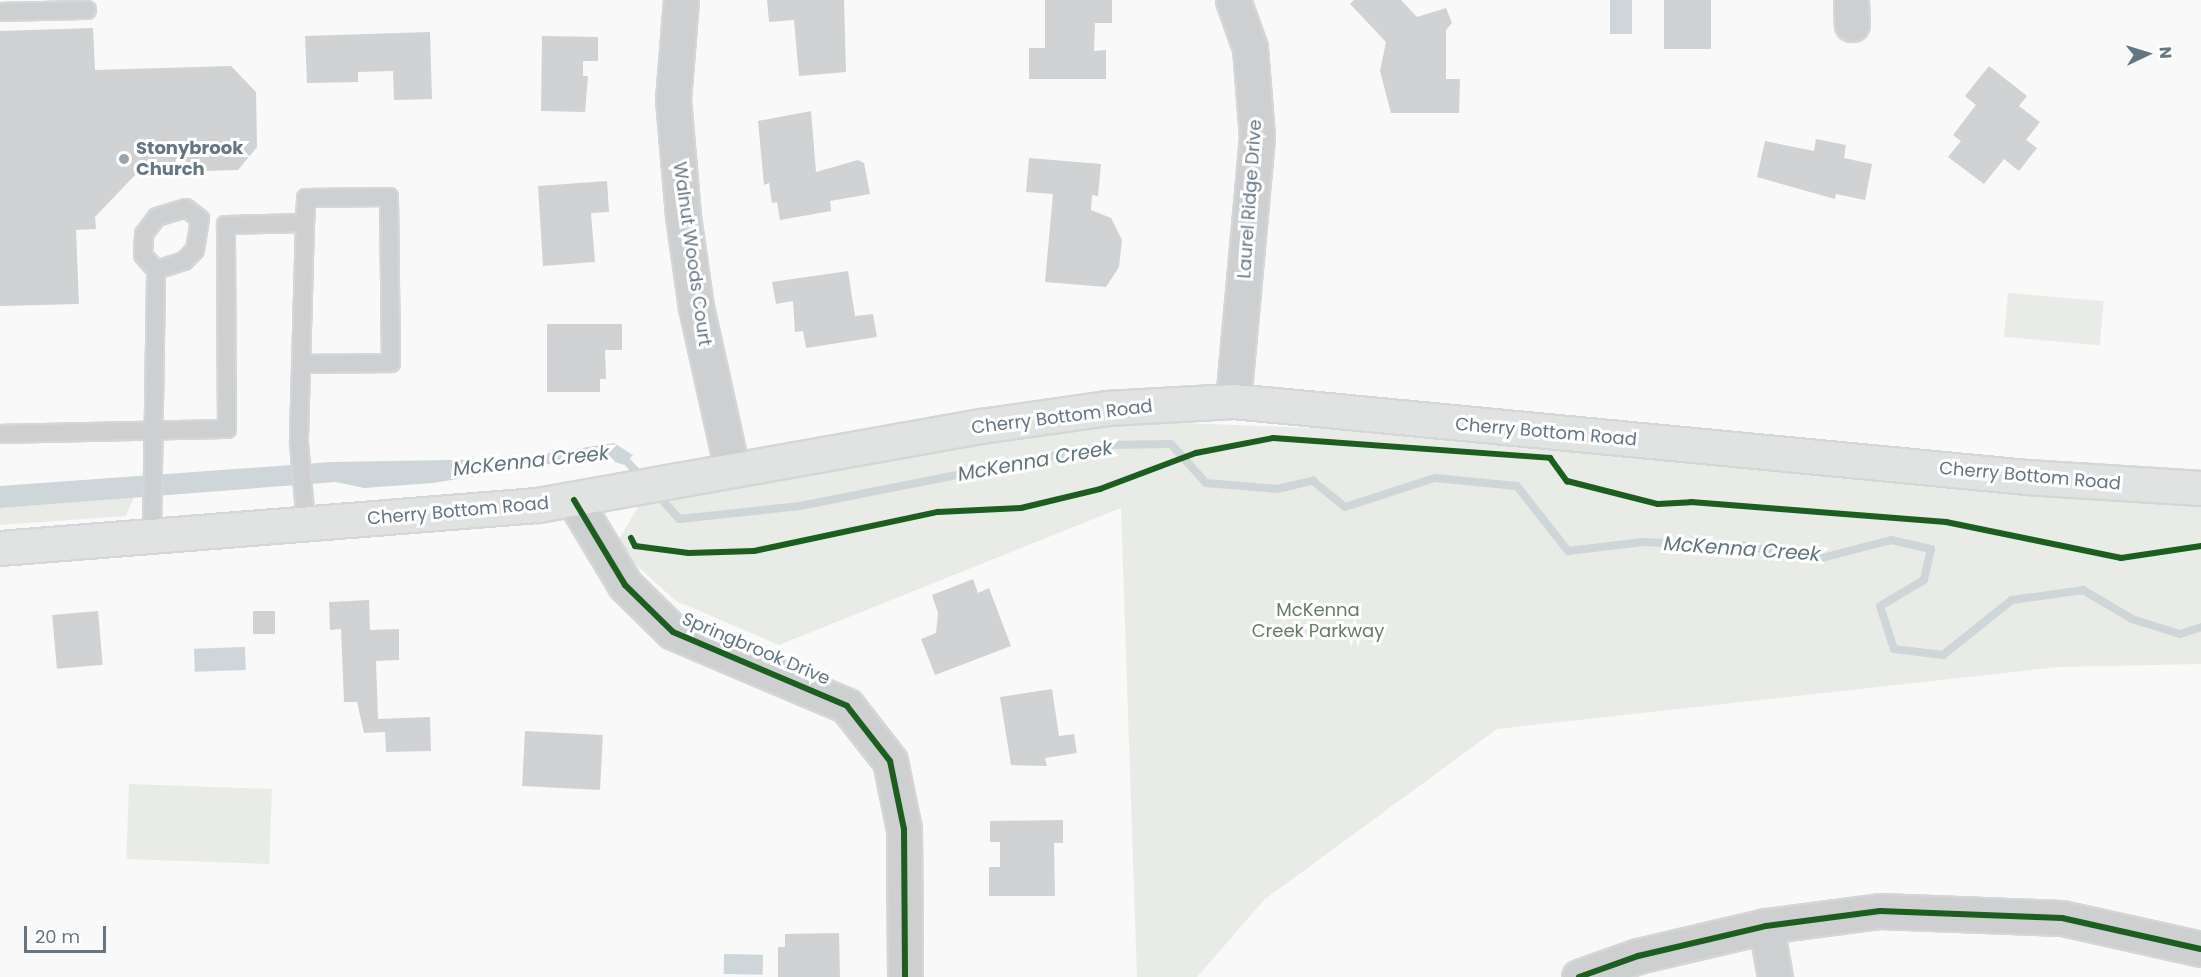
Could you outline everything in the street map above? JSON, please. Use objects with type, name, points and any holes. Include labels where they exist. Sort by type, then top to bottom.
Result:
[{"type":"main road","name":"Cherry Bottom Road","points":[[0,548],[152,523],[574,500],[732,470],[1107,408],[1233,401],[2015,476],[2201,488]]},
{"type":"street","name":"Walnut Woods Court","points":[[681,0],[673,99],[682,216],[696,307],[732,470]]},
{"type":"street","name":"Laurel Ridge Drive","points":[[1233,0],[1250,48],[1257,137],[1233,401]]},
{"type":"street","name":"Springbrook Drive","points":[[574,500],[626,585],[673,632],[737,661],[785,675],[847,706],[890,761],[904,829],[905,977]]},
{"type":"street","points":[[1579,977],[1638,956],[1766,926],[1880,911],[1976,911],[2062,918],[2201,949]]},
{"type":"street","points":[[1766,926],[1775,977]]},
{"type":"lane","points":[[0,12],[87,10]]},
{"type":"lane","points":[[301,364],[390,363],[390,197],[306,198],[305,223],[301,364],[299,444],[303,513]]},
{"type":"lane","points":[[0,434],[227,429],[226,225],[305,223]]},
{"type":"lane","points":[[152,523],[151,458],[154,430],[156,270]]},
{"type":"green space","points":[[2008,293],[2104,301],[2100,345],[2004,337]]},
{"type":"green space","name":"McKenna Creek Parkway","points":[[1132,421],[1359,430],[2201,500],[2201,664],[2058,667],[1497,729],[1264,900],[1197,977],[1137,977],[1121,508],[779,645],[676,601],[615,546],[639,505],[898,455]]},
{"type":"green space","points":[[134,497],[126,516],[0,525],[0,508]]},
{"type":"green space","points":[[129,784],[272,789],[269,864],[126,859]]},
{"type":"water","points":[[1610,0],[1632,0],[1632,34],[1610,34]]},
{"type":"water","points":[[614,443],[633,455],[624,465],[597,456],[433,483],[364,488],[336,482],[0,508],[0,486],[332,462],[509,459]]},
{"type":"water","points":[[245,647],[246,670],[195,672],[194,649]]},
{"type":"water","points":[[724,954],[763,955],[763,975],[724,974]]},
{"type":"building","points":[[767,0],[844,0],[846,72],[799,76],[794,20],[769,22]]},
{"type":"building","points":[[1045,0],[1112,0],[1112,23],[1095,23],[1094,51],[1106,50],[1106,79],[1029,79],[1029,48],[1045,48]]},
{"type":"building","points":[[1354,0],[1401,0],[1417,17],[1446,8],[1452,23],[1446,30],[1446,79],[1460,79],[1459,113],[1391,113],[1380,71],[1386,42],[1350,4]]},
{"type":"building","points":[[1664,0],[1711,0],[1711,49],[1664,49]]},
{"type":"building","name":"Stonybrook Church","points":[[93,28],[95,70],[231,66],[256,92],[257,147],[238,170],[137,173],[95,217],[96,229],[76,230],[79,304],[0,306],[0,31]]},
{"type":"building","points":[[430,32],[432,99],[394,100],[393,71],[358,72],[358,82],[307,83],[305,36]]},
{"type":"building","points":[[542,36],[598,37],[598,61],[583,61],[583,76],[588,76],[585,112],[541,111]]},
{"type":"building","points":[[1989,66],[2027,96],[2019,106],[2040,122],[2026,140],[2037,148],[2019,171],[2004,159],[1984,184],[1948,157],[1961,141],[1953,135],[1976,105],[1965,96]]},
{"type":"building","points":[[811,111],[816,172],[858,160],[864,163],[870,194],[830,201],[831,211],[780,220],[777,202],[772,203],[769,183],[764,185],[758,121]]},
{"type":"building","points":[[1816,139],[1846,145],[1844,158],[1872,164],[1865,200],[1836,194],[1835,199],[1757,177],[1765,141],[1814,151]]},
{"type":"building","points":[[1029,158],[1101,164],[1098,196],[1092,195],[1091,210],[1111,218],[1122,240],[1119,267],[1106,287],[1045,282],[1053,194],[1026,192]]},
{"type":"building","points":[[607,181],[609,212],[591,213],[595,262],[543,266],[538,186]]},
{"type":"building","points":[[848,271],[855,316],[873,314],[877,337],[806,348],[803,331],[795,332],[793,301],[776,304],[772,282]]},
{"type":"building","points":[[547,324],[622,324],[622,350],[605,350],[606,379],[600,379],[600,392],[547,392]]},
{"type":"building","points":[[973,579],[978,593],[989,588],[1011,646],[935,675],[921,639],[936,633],[938,613],[932,595]]},
{"type":"building","points":[[369,600],[370,630],[399,629],[399,660],[376,661],[378,719],[430,717],[431,751],[386,752],[385,732],[364,733],[357,702],[344,702],[341,629],[330,630],[329,602]]},
{"type":"building","points":[[98,611],[103,665],[57,669],[52,615]]},
{"type":"building","points":[[253,611],[275,611],[275,634],[253,634]]},
{"type":"building","points":[[1052,689],[1059,736],[1074,734],[1077,753],[1045,758],[1047,766],[1011,765],[1000,697]]},
{"type":"building","points":[[525,731],[603,735],[600,790],[522,786]]},
{"type":"building","points":[[1063,820],[1063,843],[1054,843],[1055,896],[989,896],[989,867],[1000,867],[1000,842],[990,842],[990,821]]},
{"type":"building","points":[[839,933],[840,977],[778,977],[778,947],[785,947],[785,934]]},
{"type":"waterway","name":"McKenna Creek","points":[[655,492],[679,519],[800,506],[1107,445],[1171,444],[1206,483],[1277,489],[1313,481],[1345,507],[1435,478],[1517,486],[1568,551],[1642,542],[1744,546],[1822,558],[1891,540],[1931,549],[1924,580],[1880,606],[1894,649],[1943,655],[2012,600],[2083,590],[2132,619],[2180,634],[2201,627]]},
{"type":"waterway","name":"McKenna Creek","points":[[620,454],[642,478]]},
{"type":"cycle path","points":[[631,538],[635,546],[689,553],[754,551],[938,512],[1021,508],[1100,489],[1196,453],[1273,438],[1550,458],[1567,481],[1658,504],[1691,502],[1946,522],[2121,558],[2201,546]]},
{"type":"cycle path","points":[[574,500],[625,585],[673,632],[847,706],[890,761],[904,829],[905,977]]},
{"type":"cycle path","points":[[1579,977],[1638,956],[1766,926],[1880,911],[2062,918],[2201,949]]},
{"type":"place","name":"Stonybrook Church","points":[[124,159]]}]
